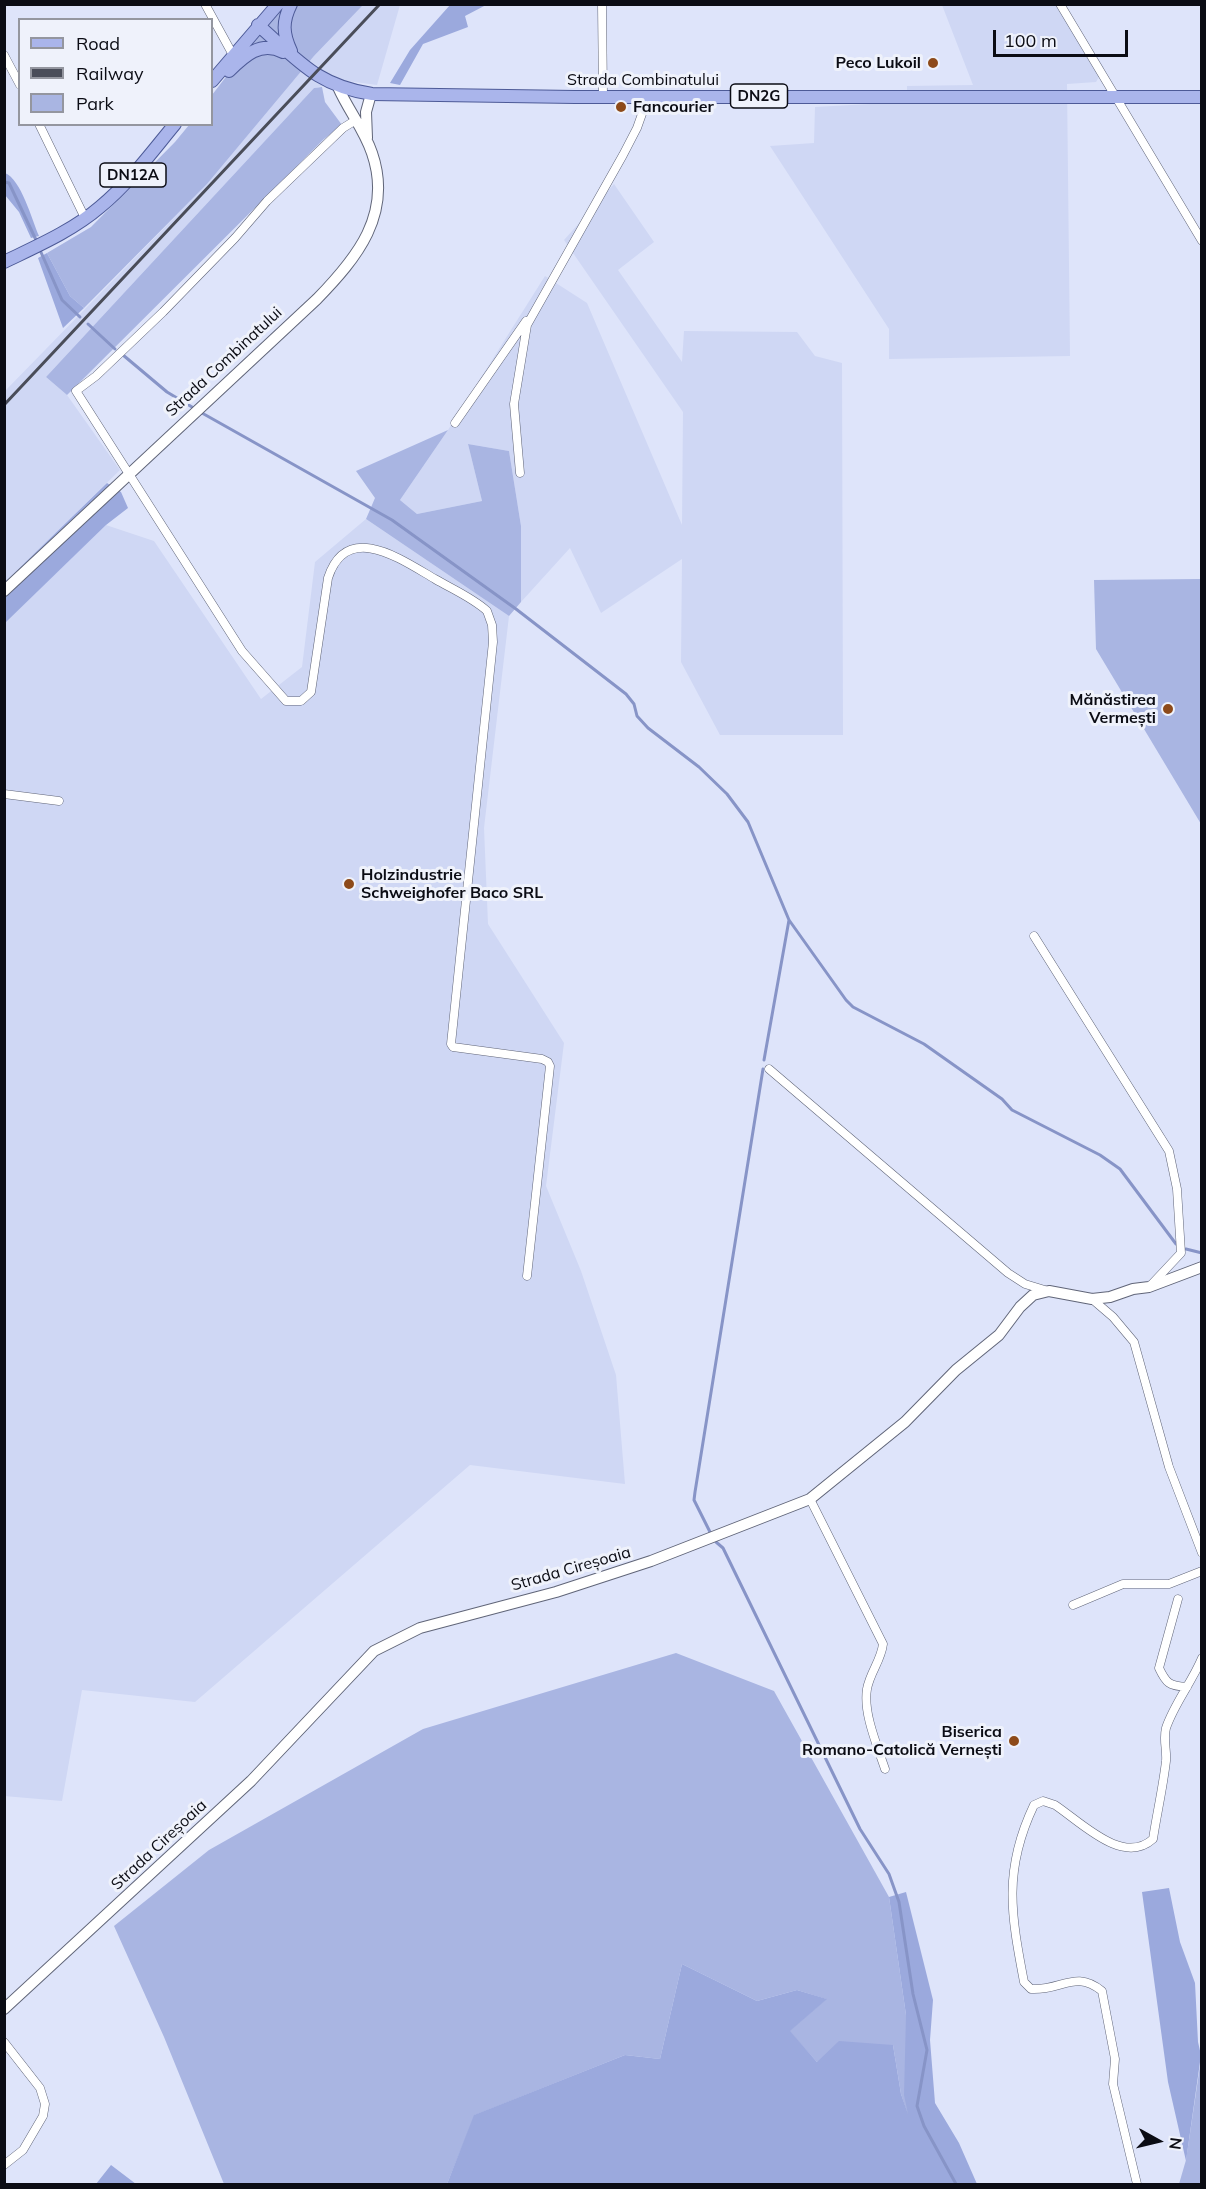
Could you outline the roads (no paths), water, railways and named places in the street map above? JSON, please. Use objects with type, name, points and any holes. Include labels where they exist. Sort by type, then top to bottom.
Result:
[{"type":"main road","points":[[213,80],[278,4]]},
{"type":"main road","points":[[291,4],[285,16],[283,31],[294,58]]},
{"type":"main road","name":"Strada Combinatului","points":[[258,25],[294,58],[318,76],[338,87],[371,94],[1116,99],[1202,97]]},
{"type":"main road","points":[[213,88],[246,55],[260,48],[275,48],[294,58]]},
{"type":"main road","name":"DN12A","points":[[4,262],[85,218],[120,189],[173,126]]},
{"type":"street","points":[[205,4],[213,18]]},
{"type":"street","points":[[602,4],[603,97]]},
{"type":"street","points":[[1060,4],[1202,241]]},
{"type":"street","points":[[213,19],[233,55]]},
{"type":"street","points":[[4,55],[18,81]]},
{"type":"street","name":"Strada Combinatului","points":[[4,591],[317,299],[362,247],[374,222],[378,201],[376,166],[367,142],[338,87]]},
{"type":"street","points":[[367,142],[366,112],[371,94]]},
{"type":"street","points":[[455,423],[533,311],[619,163],[637,128],[648,97]]},
{"type":"street","points":[[356,120],[343,128],[267,201],[235,238],[163,312],[96,376],[76,391],[242,651],[286,702],[301,701],[311,692],[328,578],[334,565],[347,551],[368,548],[388,553],[476,603],[490,618],[493,642],[451,1044],[453,1047],[469,1052],[542,1059],[550,1066],[527,1275]]},
{"type":"street","points":[[40,126],[85,218]]},
{"type":"street","points":[[520,473],[514,421],[516,386],[522,340],[533,311]]},
{"type":"street","points":[[4,794],[60,801]]},
{"type":"street","points":[[1035,936],[1169,1151],[1177,1190],[1181,1253],[1149,1287]]},
{"type":"street","points":[[769,1070],[1008,1274],[1025,1284],[1092,1299],[1149,1287],[1202,1267]]},
{"type":"street","name":"Strada Cireșoaia","points":[[4,2009],[251,1781],[374,1652],[420,1628],[556,1592],[651,1562],[810,1499],[905,1422],[956,1370],[999,1335],[1026,1301],[1033,1295],[1049,1291]]},
{"type":"street","points":[[1092,1299],[1113,1317],[1134,1342],[1169,1467],[1202,1554]]},
{"type":"street","points":[[810,1499],[883,1644],[882,1658],[867,1690],[874,1735],[885,1768]]},
{"type":"street","points":[[1073,1605],[1123,1584],[1169,1584],[1202,1570]]},
{"type":"street","points":[[1178,1599],[1159,1668],[1165,1682],[1171,1686],[1187,1687]]},
{"type":"street","points":[[1137,2184],[1113,2084],[1115,2059],[1102,1991],[1090,1981],[1079,1980],[1041,1990],[1031,1989],[1024,1982],[1011,1903],[1012,1872],[1028,1817],[1034,1805],[1043,1801],[1055,1805],[1116,1847],[1130,1850],[1146,1845],[1153,1839],[1166,1758],[1164,1742],[1167,1728],[1202,1658]]},
{"type":"street","points":[[4,2042],[40,2088],[45,2104],[43,2116],[22,2150],[4,2165]]},
{"type":"waterway","points":[[4,182],[9,183],[37,242]]},
{"type":"waterway","points":[[40,250],[62,300],[80,317]]},
{"type":"waterway","points":[[88,324],[115,349]]},
{"type":"waterway","points":[[123,355],[167,392],[192,407]]},
{"type":"waterway","points":[[202,413],[392,520],[516,609],[626,694],[634,704],[637,716],[648,728],[699,767],[727,794],[748,822],[789,920],[846,1000],[853,1007],[924,1044],[1002,1099],[1012,1110],[1100,1155],[1120,1169],[1176,1244]]},
{"type":"waterway","points":[[764,1060],[789,920]]},
{"type":"waterway","points":[[711,1534],[694,1500],[763,1069]]},
{"type":"waterway","points":[[1186,1249],[1202,1253]]},
{"type":"waterway","points":[[716,1542],[723,1548],[860,1829],[889,1874],[899,1902],[913,1994],[927,2050],[917,2106],[924,2126],[956,2184]]},
{"type":"railway","points":[[4,405],[380,4]]},
{"type":"place","name":"Peco Lukoil","points":[[933,63]]},
{"type":"place","name":"Fancourier","points":[[621,107]]},
{"type":"place","name":"Mănăstirea Vermești","points":[[1168,709]]},
{"type":"place","name":"Holzindustrie Schweighofer Baco SRL","points":[[349,884]]},
{"type":"place","name":"Biserica Romano-Catolică Vernești","points":[[1014,1741]]}]
